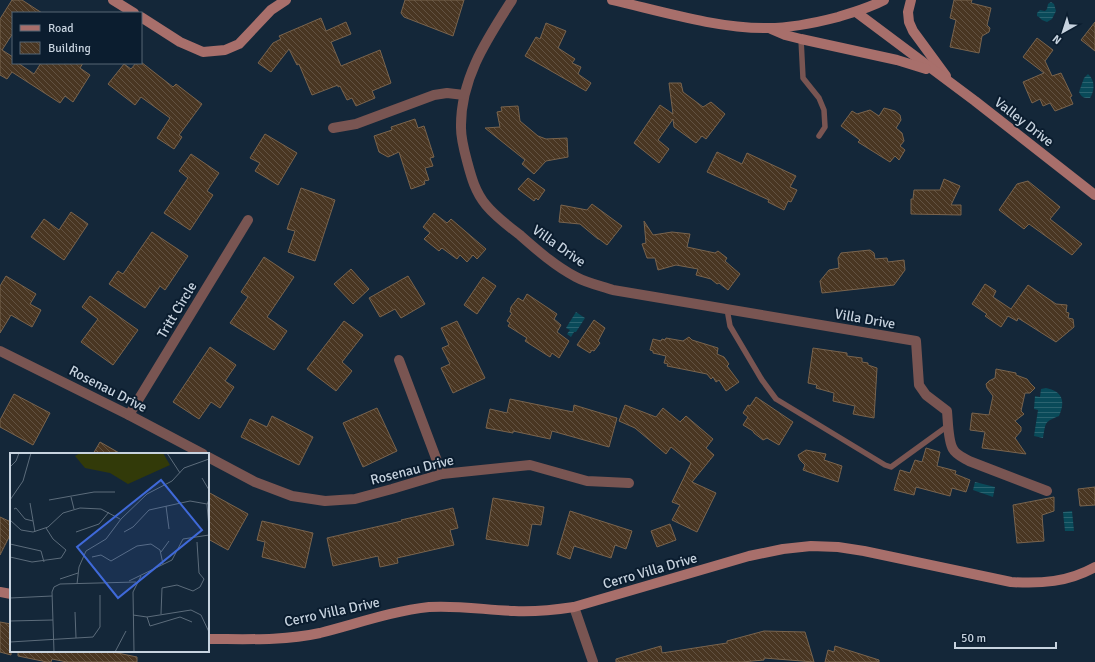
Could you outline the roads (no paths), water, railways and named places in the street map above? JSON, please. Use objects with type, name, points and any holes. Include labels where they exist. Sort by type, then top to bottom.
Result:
[{"type":"street","points":[[113,0],[132,12]]},
{"type":"street","points":[[142,18],[180,42],[203,52],[225,50],[239,44],[271,10],[286,0]]},
{"type":"street","name":"Villa Drive","points":[[512,0],[479,54],[469,78],[464,95],[461,128],[462,143],[469,172],[476,189],[486,205],[498,217],[546,257],[576,277],[613,290],[916,341],[918,385],[926,395],[947,411],[949,425]]},
{"type":"street","name":"Valley Drive","points":[[612,0],[708,21],[738,26],[769,28],[798,26],[856,12],[1095,195]]},
{"type":"street","points":[[856,12],[884,0]]},
{"type":"street","points":[[911,0],[908,12],[909,22],[913,31],[950,83]]},
{"type":"street","name":"Valley Drive","points":[[769,28],[785,35],[897,60],[935,72]]},
{"type":"street","points":[[333,128],[356,124],[434,95],[446,93],[464,95]]},
{"type":"street","name":"Tritt Circle","points":[[129,415],[248,220]]},
{"type":"street","name":"Rosenau Drive","points":[[0,351],[129,415],[201,453]]},
{"type":"street","points":[[400,360],[442,474]]},
{"type":"street","points":[[949,425],[953,449],[959,455],[980,465],[1047,491]]},
{"type":"street","name":"Rosenau Drive","points":[[209,458],[255,482],[292,496],[325,501],[355,499],[392,490],[442,474],[530,465],[587,481],[629,483]]},
{"type":"street","name":"Cerro Villa Drive","points":[[209,639],[287,638],[318,633],[404,610],[430,607],[515,611],[551,610],[574,607],[749,556],[783,549],[811,546],[838,547],[864,551],[1012,582],[1032,584],[1067,579],[1082,574],[1095,567]]},
{"type":"street","points":[[0,592],[10,594]]},
{"type":"street","points":[[574,607],[593,662]]},
{"type":"lane","points":[[801,39],[803,78],[819,98],[824,110],[825,127],[819,136]]},
{"type":"lane","points":[[727,309],[730,326],[762,380],[776,399],[885,465],[891,466],[949,425]]},
{"type":"water","points":[[1051,2],[1054,4],[1056,11],[1052,19],[1047,22],[1037,16],[1037,13],[1040,10],[1045,11],[1048,4]]},
{"type":"water","points":[[1088,74],[1094,85],[1090,98],[1086,98],[1079,92],[1084,78]]},
{"type":"water","points":[[576,312],[585,318],[571,337],[567,334],[570,330],[566,328]]},
{"type":"water","points":[[1046,388],[1059,394],[1062,401],[1062,406],[1059,416],[1046,423],[1043,438],[1034,436],[1038,410],[1034,409],[1035,396],[1040,397],[1041,389]]},
{"type":"water","points":[[975,482],[995,487],[993,497],[973,490]]},
{"type":"water","points":[[1072,511],[1074,531],[1065,531],[1063,512]]}]
